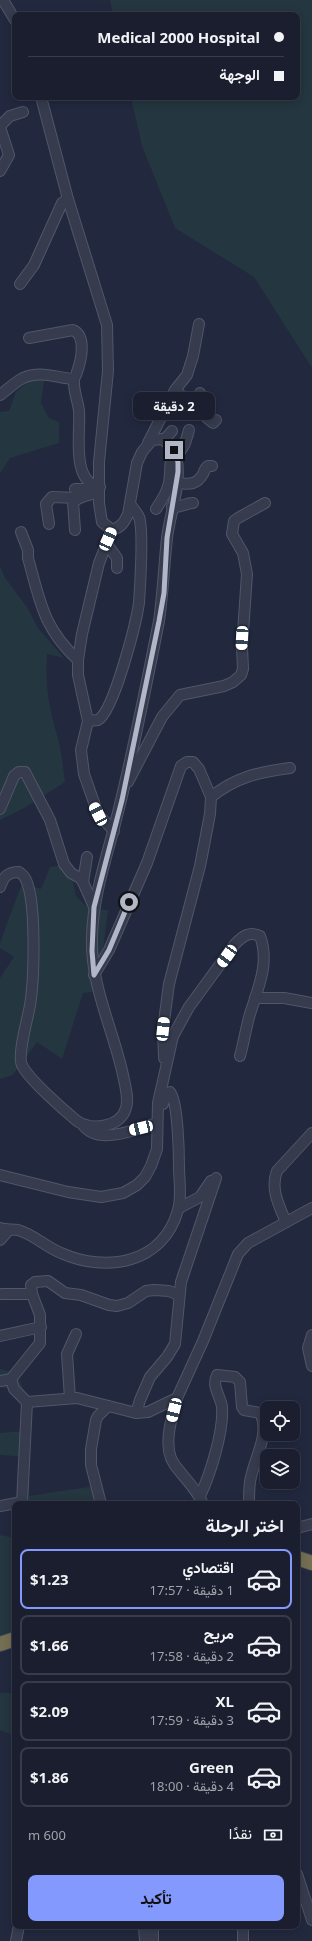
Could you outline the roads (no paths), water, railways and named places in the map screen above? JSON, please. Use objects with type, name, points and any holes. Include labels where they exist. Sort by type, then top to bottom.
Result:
[{"type":"highway","points":[[300,1559],[312,1563]]},
{"type":"highway","points":[[0,1644],[12,1640]]},
{"type":"street","points":[[2,0],[12,15]]},
{"type":"street","points":[[42,100],[68,199],[107,325],[108,371],[99,462],[98,489],[102,522],[112,530]]},
{"type":"street","points":[[0,171],[9,155],[0,127],[10,116],[23,112]]},
{"type":"street","points":[[20,284],[34,266],[62,203],[68,199]]},
{"type":"street","points":[[114,831],[98,814],[84,774],[81,750],[88,721],[80,688],[78,660],[94,585],[106,543],[112,530],[119,528],[125,521],[138,463],[175,390],[187,375],[198,324]]},
{"type":"street","points":[[29,338],[53,332],[75,330],[80,337],[80,362],[74,379],[81,427],[77,447],[87,480],[98,489]]},
{"type":"street","points":[[0,395],[22,379],[32,375],[51,375],[74,379]]},
{"type":"street","points":[[175,390],[213,423],[216,420]]},
{"type":"street","points":[[194,407],[199,401],[200,393]]},
{"type":"street","points":[[175,452],[181,452],[186,443],[189,430]]},
{"type":"street","points":[[164,440],[172,431]]},
{"type":"street","points":[[82,1125],[92,1127],[108,1124],[122,1116],[126,1108],[127,1096],[121,1069],[94,975],[92,945],[94,907],[124,788],[159,621],[164,593],[167,538],[176,483],[178,462],[175,452],[164,440],[156,439],[152,440],[145,449]]},
{"type":"street","points":[[156,509],[166,493],[170,474],[169,460],[175,452]]},
{"type":"street","points":[[176,483],[191,484],[196,482],[206,468],[208,466],[212,466]]},
{"type":"street","points":[[49,524],[46,504],[52,497],[76,493],[90,494],[98,489]]},
{"type":"street","points":[[76,493],[73,502],[76,530]]},
{"type":"street","points":[[172,507],[192,503]]},
{"type":"street","points":[[124,788],[136,769],[162,717],[180,695],[224,686],[233,682],[241,675],[243,669],[242,647],[246,568],[243,553],[233,537],[232,530],[234,521],[265,503]]},
{"type":"street","points":[[88,721],[102,718],[112,700],[122,672],[139,604],[139,517],[130,504]]},
{"type":"street","points":[[21,532],[28,550],[28,558],[42,610],[62,645],[78,660]]},
{"type":"street","points":[[106,543],[117,558],[117,568]]},
{"type":"street","points":[[94,975],[109,950],[147,863],[178,772],[184,763],[190,761],[197,765],[211,797],[210,814],[206,845],[169,984],[163,1029],[165,1066]]},
{"type":"street","points":[[211,797],[228,784],[245,776],[290,768]]},
{"type":"street","points":[[0,809],[14,776],[19,772],[25,772],[50,820],[64,864],[71,873],[80,878],[83,882],[94,907]]},
{"type":"street","points":[[83,882],[87,857]]},
{"type":"street","points":[[0,887],[5,876],[11,872],[19,872],[24,876],[28,885],[31,906],[33,974],[30,1004],[20,1053],[21,1065],[38,1084],[92,1134],[101,1136],[113,1135],[157,1121]]},
{"type":"street","points":[[0,1175],[86,1196],[100,1197],[123,1193],[137,1185],[145,1177],[157,1149],[158,1103],[165,1066],[173,1036],[182,1018],[235,944],[250,933],[260,936],[264,953],[262,977],[249,1015],[240,1056]]},
{"type":"street","points":[[256,998],[284,998],[312,1003]]},
{"type":"street","points":[[0,1240],[4,1229],[17,1230],[61,1253],[98,1264],[126,1262],[139,1257],[162,1239],[169,1230],[179,1208],[178,1141],[174,1100],[170,1092],[165,1095],[157,1121]]},
{"type":"street","points":[[286,1222],[276,1197],[274,1179],[277,1172],[312,1133]]},
{"type":"street","points":[[136,1413],[150,1377],[167,1357],[175,1344],[179,1295],[186,1263],[216,1178],[214,1177],[200,1197],[179,1208]]},
{"type":"street","points":[[201,1500],[170,1455],[170,1428],[177,1398],[203,1341],[238,1254],[248,1243],[312,1208]]},
{"type":"street","points":[[0,1381],[10,1379],[40,1343],[41,1327],[39,1310],[32,1294],[31,1285],[35,1282],[48,1281],[65,1293],[81,1295],[109,1305],[117,1306],[128,1303],[146,1291],[169,1291],[179,1295]]},
{"type":"street","points":[[2,1294],[32,1294]]},
{"type":"street","points":[[0,1336],[41,1327]]},
{"type":"street","points":[[70,1398],[67,1354],[76,1334]]},
{"type":"street","points":[[312,1335],[308,1348],[312,1366]]},
{"type":"street","points":[[201,1500],[210,1472],[221,1422],[222,1407],[216,1386],[215,1378],[217,1375],[234,1377],[240,1382],[242,1407],[244,1410],[260,1413],[264,1423],[261,1444],[250,1482],[249,1501]]},
{"type":"street","points":[[10,1379],[14,1389],[27,1402],[22,1501]]},
{"type":"street","points":[[27,1402],[70,1398],[85,1399],[136,1413],[148,1412],[177,1398]]},
{"type":"street","points":[[100,1501],[91,1465],[90,1449],[96,1420],[108,1406]]},
{"type":"street","points":[[0,1506],[12,1504]]},
{"type":"street","points":[[300,1527],[312,1524]]},
{"type":"street","points":[[300,1883],[312,1920]]},
{"type":"street","points":[[16,1941],[18,1929]]},
{"type":"street","points":[[144,1929],[144,1941]]},
{"type":"street","points":[[153,1929],[154,1941]]},
{"type":"street","points":[[243,1929],[243,1941]]}]
